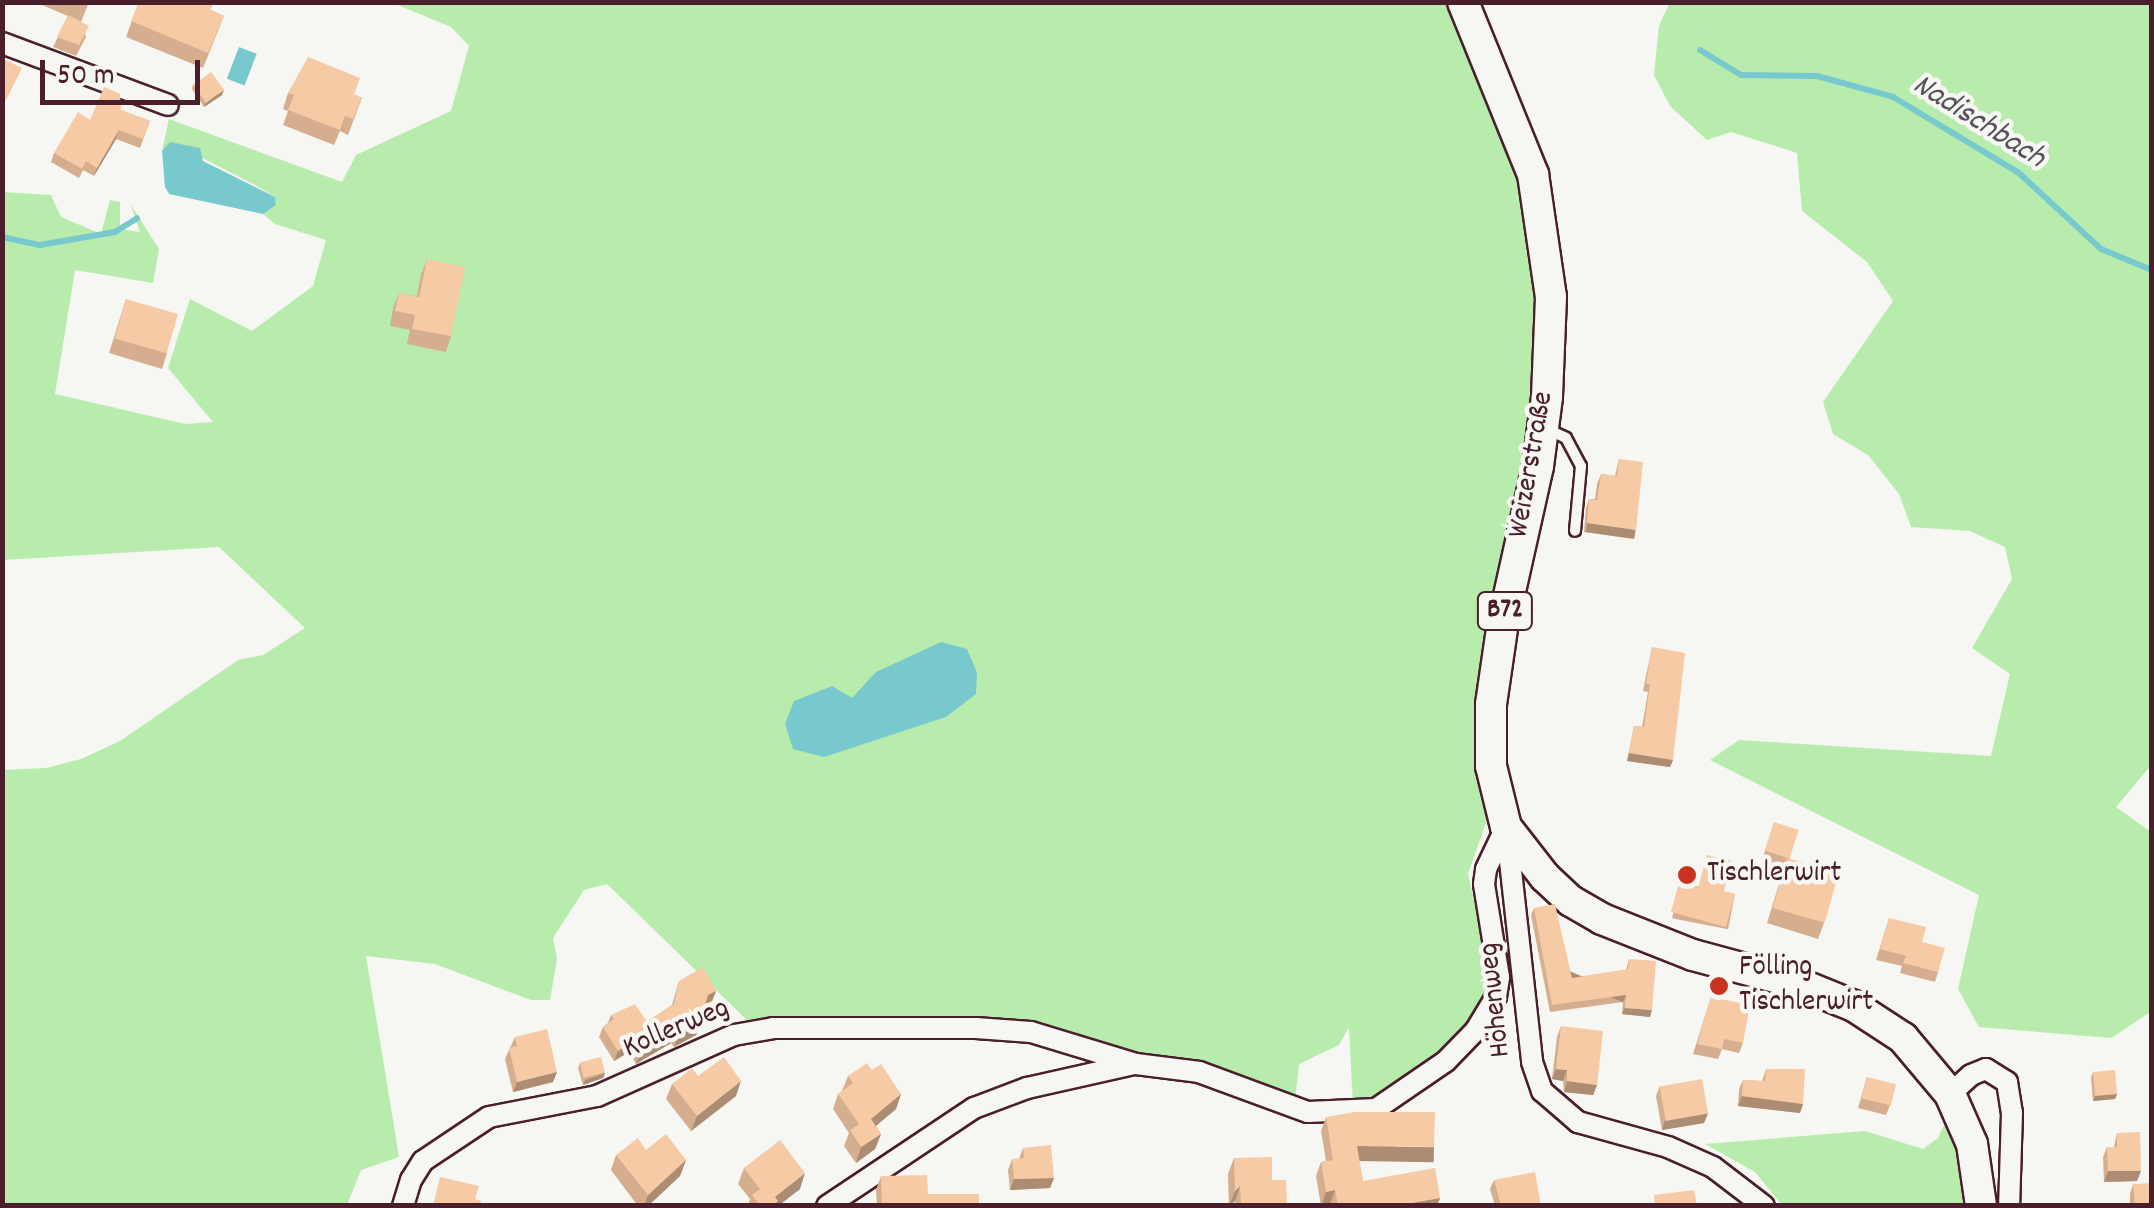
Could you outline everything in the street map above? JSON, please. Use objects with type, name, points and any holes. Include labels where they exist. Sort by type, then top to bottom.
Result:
[{"type":"main road","name":"Weizerstraße","points":[[1463,2],[1495,74],[1537,193],[1550,297],[1543,428],[1490,704],[1491,766],[1506,827],[1519,848],[1570,901],[1602,919],[1693,955],[1797,982],[1854,1006],[1904,1038],[1950,1094],[1972,1144],[1981,1206]]},
{"type":"street","points":[[2,43],[168,106]]},
{"type":"street","name":"Kollerweg","points":[[404,1206],[411,1180],[423,1161],[488,1117],[598,1096],[752,1031],[793,1026],[1007,1030],[1056,1037],[1136,1064],[1199,1072],[1314,1114],[1367,1112],[1401,1096],[1464,1043],[1496,998],[1499,977],[1484,884],[1486,870],[1506,827]]},
{"type":"street","name":"Höhenweg","points":[[1506,827],[1532,1062],[1542,1092],[1578,1122],[1668,1146],[1713,1167],[1764,1206]]},
{"type":"street","name":"Kollerweg","points":[[827,1206],[902,1152],[992,1100],[1048,1082],[1136,1064]]},
{"type":"street","points":[[1950,1094],[1971,1074],[1986,1069],[2008,1082],[2012,1113],[2009,1206]]},
{"type":"lane","points":[[1543,428],[1566,438],[1581,466],[1575,532]]},
{"type":"green space","points":[[1670,2],[2151,3],[2152,764],[2116,807],[2151,832],[2152,1011],[2111,1038],[1979,1027],[1958,989],[1979,895],[1710,760],[1739,740],[1991,756],[2010,674],[1972,648],[2012,579],[2005,547],[1970,531],[1911,527],[1899,494],[1868,455],[1833,434],[1823,402],[1893,301],[1867,262],[1802,211],[1797,153],[1731,132],[1707,140],[1670,106],[1654,75],[1659,26]]},
{"type":"green space","points":[[393,3],[1446,3],[1465,40],[1519,183],[1538,308],[1489,814],[1468,874],[1493,983],[1460,1039],[1388,1096],[1353,1107],[1349,1027],[1339,1045],[1299,1064],[1295,1101],[1061,1031],[751,1024],[607,884],[584,890],[553,938],[557,959],[550,1000],[531,1000],[435,964],[366,956],[399,1157],[361,1170],[347,1205],[3,1205],[2,770],[46,768],[81,759],[120,741],[238,660],[263,655],[305,628],[219,547],[3,560],[3,192],[51,195],[61,217],[101,234],[110,200],[120,202],[120,229],[140,232],[131,205],[159,249],[153,283],[75,270],[55,394],[185,424],[213,422],[168,368],[190,299],[252,331],[313,286],[326,240],[275,224],[263,214],[276,205],[275,197],[255,185],[171,142],[162,151],[169,119],[342,182],[356,155],[451,111],[469,46],[451,27]],"holes":[[[832,686],[852,699],[946,717],[900,731]]]},
{"type":"green space","points":[[1948,1116],[1969,1205],[1782,1205],[1755,1172],[1705,1144],[1865,1131],[1923,1149],[1938,1138]]},
{"type":"water","points":[[239,47],[257,54],[245,86],[227,79]]},
{"type":"water","points":[[170,142],[200,148],[203,161],[275,197],[276,205],[263,214],[169,194],[162,151]]},
{"type":"water","points":[[941,642],[967,649],[977,673],[976,694],[946,717],[824,757],[793,749],[785,724],[794,701],[832,686],[852,698],[876,672]]},
{"type":"building","points":[[139,2],[208,2],[213,4],[210,10],[224,16],[208,53],[131,21]]},
{"type":"building","points":[[68,15],[89,26],[79,45],[57,37]]},
{"type":"building","points":[[308,57],[360,78],[354,94],[362,98],[353,119],[345,116],[340,130],[288,110],[294,95],[288,93]]},
{"type":"building","points":[[2,58],[22,68],[2,108]]},
{"type":"building","points":[[211,72],[224,90],[206,103],[193,85]]},
{"type":"building","points":[[104,87],[120,94],[121,110],[150,121],[143,139],[119,130],[97,168],[86,161],[82,169],[54,153],[78,112],[90,120]]},
{"type":"building","points":[[427,259],[465,267],[451,336],[412,329],[415,315],[395,311],[399,293],[419,297]]},
{"type":"building","points":[[126,299],[178,314],[167,353],[115,338]]},
{"type":"building","points":[[1619,459],[1643,462],[1636,530],[1587,523],[1589,499],[1597,500],[1601,474],[1617,476]]},
{"type":"building","points":[[1652,647],[1685,653],[1673,760],[1629,753],[1634,726],[1644,727]]},
{"type":"building","points":[[1774,822],[1799,830],[1789,859],[1765,851]]},
{"type":"building","points":[[1707,855],[1732,861],[1724,891],[1735,894],[1726,927],[1671,912],[1679,883],[1698,888]]},
{"type":"building","points":[[1787,858],[1839,873],[1825,923],[1773,908]]},
{"type":"building","points":[[1555,904],[1572,978],[1628,969],[1629,959],[1656,961],[1652,1010],[1625,1008],[1626,995],[1552,1005],[1534,908]]},
{"type":"building","points":[[1889,918],[1926,927],[1922,942],[1945,948],[1938,972],[1903,963],[1906,956],[1880,949]]},
{"type":"building","points":[[703,967],[716,991],[708,995],[700,1024],[678,1036],[675,1032],[640,1053],[632,1042],[618,1051],[603,1027],[614,1019],[611,1015],[635,1004],[647,1022],[674,1004],[679,981]]},
{"type":"building","points":[[1711,997],[1750,1005],[1743,1043],[1724,1039],[1722,1049],[1697,1044]]},
{"type":"building","points":[[1561,1026],[1603,1031],[1597,1085],[1567,1081],[1567,1070],[1556,1069]]},
{"type":"building","points":[[547,1029],[557,1072],[517,1082],[509,1048],[517,1046],[515,1037]]},
{"type":"building","points":[[601,1057],[605,1073],[584,1078],[580,1062]]},
{"type":"building","points":[[724,1057],[741,1081],[697,1116],[672,1084],[692,1068],[698,1076]]},
{"type":"building","points":[[867,1063],[872,1070],[881,1064],[901,1094],[871,1119],[881,1134],[861,1147],[850,1130],[859,1124],[838,1094],[853,1083],[848,1076]]},
{"type":"building","points":[[1766,1069],[1805,1069],[1803,1104],[1742,1096],[1743,1080],[1765,1081]]},
{"type":"building","points":[[2115,1070],[2117,1094],[2095,1096],[2093,1072]]},
{"type":"building","points":[[1867,1077],[1896,1084],[1891,1106],[1862,1098]]},
{"type":"building","points":[[1702,1079],[1708,1113],[1666,1121],[1660,1086]]},
{"type":"building","points":[[1355,1112],[1435,1112],[1434,1147],[1357,1146],[1363,1181],[1435,1168],[1440,1198],[1395,1206],[1338,1206],[1335,1190],[1326,1192],[1321,1162],[1333,1160],[1326,1117]]},
{"type":"building","points":[[2140,1132],[2141,1171],[2108,1171],[2107,1147],[2117,1147],[2117,1133]]},
{"type":"building","points":[[666,1134],[686,1160],[648,1195],[616,1155],[638,1138],[646,1150]]},
{"type":"building","points":[[780,1140],[805,1173],[775,1197],[778,1201],[773,1206],[760,1206],[752,1195],[760,1189],[744,1168]]},
{"type":"building","points":[[1051,1145],[1054,1178],[1014,1179],[1012,1159],[1024,1158],[1023,1148]]},
{"type":"building","points":[[1272,1157],[1272,1180],[1286,1180],[1287,1205],[1241,1206],[1240,1186],[1235,1191],[1234,1158]]},
{"type":"building","points":[[1535,1172],[1541,1206],[1501,1206],[1494,1180]]},
{"type":"building","points":[[927,1175],[928,1194],[979,1194],[979,1206],[882,1206],[881,1176]]},
{"type":"building","points":[[440,1177],[479,1186],[475,1199],[481,1201],[480,1206],[433,1206]]},
{"type":"building","points":[[2152,1183],[2152,1206],[2135,1206],[2133,1184]]},
{"type":"building","points":[[1694,1190],[1697,1206],[1655,1206],[1654,1195]]},
{"type":"waterway","name":"Nadischbach","points":[[1700,50],[1741,75],[1817,76],[1893,97],[2019,173],[2101,249],[2152,270]]},
{"type":"waterway","points":[[2,237],[40,245],[115,232],[137,218]]},
{"type":"place","name":"Tischlerwirt","points":[[1687,875]]},
{"type":"place","name":"Fölling Tischlerwirt","points":[[1719,986]]}]
